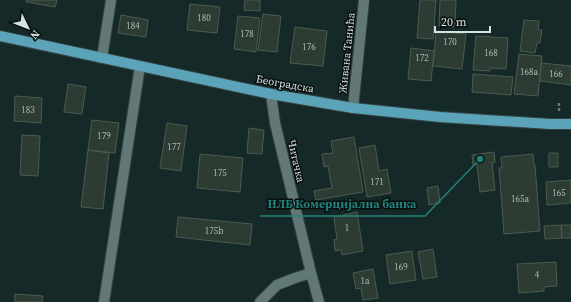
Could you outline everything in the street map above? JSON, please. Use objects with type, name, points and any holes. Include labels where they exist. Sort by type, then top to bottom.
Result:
[{"type":"main road","name":"Београдска","points":[[0,36],[271,94],[353,108],[440,117],[571,124]]},
{"type":"street","points":[[102,58],[111,0]]},
{"type":"street","name":"Живана Танића","points":[[353,108],[364,0]]},
{"type":"street","points":[[104,302],[140,66]]},
{"type":"street","name":"Читачка","points":[[271,94],[275,123],[319,302]]},
{"type":"street","points":[[260,302],[277,285],[311,273]]},
{"type":"building","points":[[26,0],[57,0],[55,7],[26,2]]},
{"type":"building","points":[[245,0],[260,0],[260,11],[244,10]]},
{"type":"building","points":[[420,0],[436,0],[433,39],[417,38]]},
{"type":"building","points":[[440,0],[456,0],[455,27],[439,26]]},
{"type":"building","points":[[190,4],[220,7],[217,33],[187,30]]},
{"type":"building","points":[[263,14],[281,16],[277,52],[258,50]]},
{"type":"building","points":[[121,15],[148,20],[146,37],[118,33]]},
{"type":"building","points":[[238,16],[260,18],[256,52],[234,49]]},
{"type":"building","points":[[524,20],[539,21],[538,30],[542,30],[540,43],[537,43],[535,53],[520,51]]},
{"type":"building","points":[[295,27],[327,31],[323,66],[290,63]]},
{"type":"building","points":[[436,31],[466,34],[462,69],[433,66]]},
{"type":"building","points":[[476,36],[508,38],[506,69],[490,68],[490,71],[473,70]]},
{"type":"building","points":[[411,48],[434,51],[431,81],[408,79]]},
{"type":"building","points":[[519,54],[542,56],[538,96],[514,94]]},
{"type":"building","points":[[541,63],[571,66],[571,85],[540,81]]},
{"type":"building","points":[[473,74],[513,77],[511,95],[472,92]]},
{"type":"building","points":[[68,84],[86,87],[82,114],[64,112]]},
{"type":"building","points":[[15,96],[42,98],[41,123],[14,121]]},
{"type":"building","points":[[92,120],[119,123],[115,153],[88,150]]},
{"type":"building","points":[[167,123],[187,126],[181,171],[160,168]]},
{"type":"building","points":[[249,128],[264,130],[262,154],[247,153]]},
{"type":"building","points":[[22,135],[40,136],[38,176],[20,175]]},
{"type":"building","points":[[354,137],[363,192],[316,200],[314,191],[332,188],[328,166],[324,167],[322,154],[333,153],[331,141]]},
{"type":"building","points":[[375,145],[379,171],[387,169],[391,193],[367,197],[359,148]]},
{"type":"building","points":[[88,150],[109,153],[103,209],[81,207]]},
{"type":"building","points":[[494,152],[495,162],[492,163],[495,190],[480,192],[477,164],[473,165],[472,155]]},
{"type":"building","points":[[549,153],[558,153],[558,167],[549,167]]},
{"type":"building","points":[[200,154],[243,158],[240,192],[197,188]]},
{"type":"building","points":[[533,154],[540,231],[504,234],[499,168],[502,168],[501,157]]},
{"type":"building","points":[[571,180],[571,203],[547,205],[546,182]]},
{"type":"building","points":[[438,186],[440,203],[429,205],[427,188]]},
{"type":"building","points":[[357,212],[363,251],[342,255],[341,250],[335,251],[334,240],[337,239],[334,217]]},
{"type":"building","points":[[178,217],[252,224],[250,245],[176,237]]},
{"type":"building","points":[[561,225],[562,238],[545,239],[544,226]]},
{"type":"building","points":[[561,225],[571,225],[571,238],[562,238]]},
{"type":"building","points":[[433,249],[437,277],[423,279],[418,252]]},
{"type":"building","points":[[412,251],[416,280],[390,284],[386,255]]},
{"type":"building","points":[[556,262],[557,286],[544,287],[544,291],[519,293],[517,264]]},
{"type":"building","points":[[373,269],[378,298],[363,300],[361,288],[356,289],[353,273]]},
{"type":"building","points":[[15,294],[43,296],[42,302],[15,302]]},
{"type":"place","name":"НЛБ Комерцијална банка","points":[[480,159]]}]
